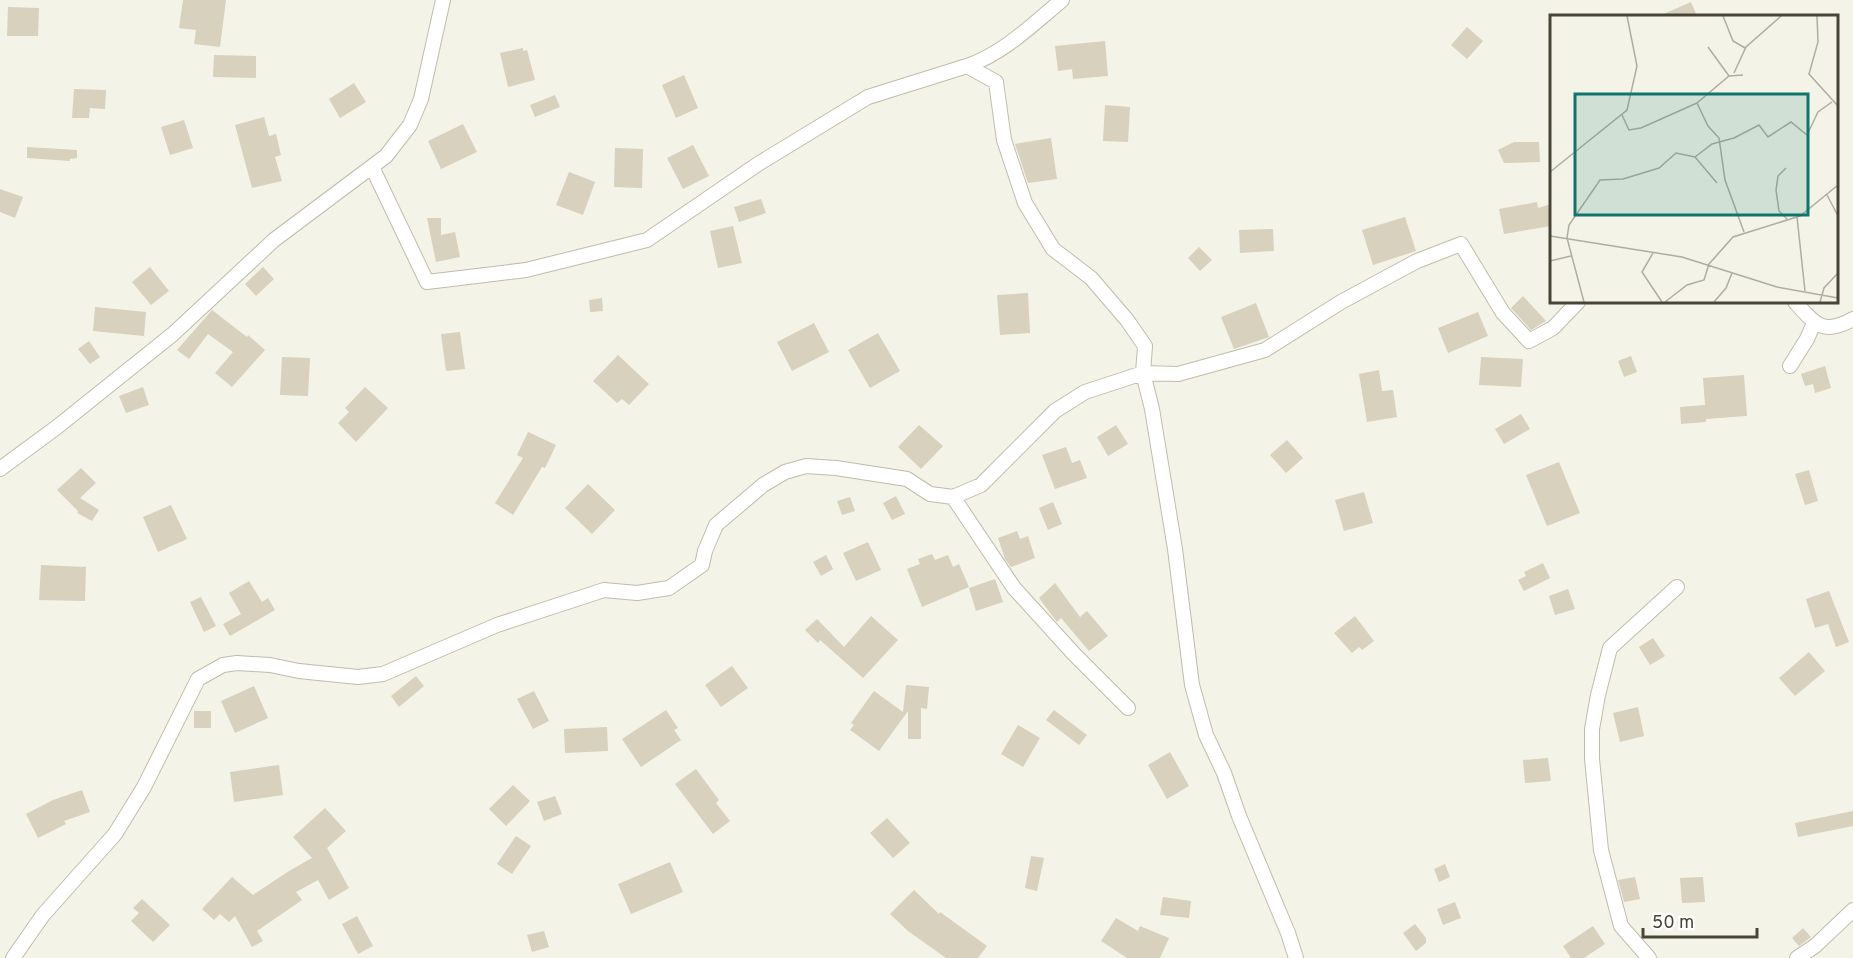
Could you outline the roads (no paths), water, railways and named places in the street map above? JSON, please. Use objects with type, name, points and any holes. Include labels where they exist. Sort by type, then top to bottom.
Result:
[{"type":"street","points":[[0,469],[57,427],[173,334],[274,240],[386,156],[410,125],[421,99],[442,0]]},
{"type":"street","points":[[372,167],[427,282],[526,270],[647,240],[758,164],[868,97],[986,60],[1062,0]]},
{"type":"street","points":[[967,66],[996,82],[1004,140],[1024,203],[1053,249],[1091,278],[1127,320],[1145,346],[1143,373],[1152,409],[1175,549],[1192,684],[1206,735],[1224,773],[1296,958]]},
{"type":"street","points":[[14,958],[43,915],[115,834],[144,787],[198,680],[223,665],[270,664],[299,671],[358,677],[383,674],[497,625],[604,590],[637,593],[669,588],[702,565],[716,525],[763,484],[785,472],[806,466],[836,468],[907,479],[930,494],[953,497],[981,485],[1055,411],[1085,392],[1143,373],[1178,374],[1266,350],[1341,302],[1417,261],[1461,244],[1503,313],[1529,341],[1553,328],[1577,303]]},
{"type":"street","points":[[1796,303],[1814,323],[1823,327],[1839,327],[1853,319]]},
{"type":"street","points":[[1790,366],[1814,323]]},
{"type":"street","points":[[953,497],[1014,588],[1074,654],[1128,708]]},
{"type":"street","points":[[1649,958],[1621,926],[1601,850],[1593,759],[1593,729],[1598,695],[1610,648],[1677,587]]},
{"type":"street","points":[[1797,958],[1815,946],[1853,910]]}]
